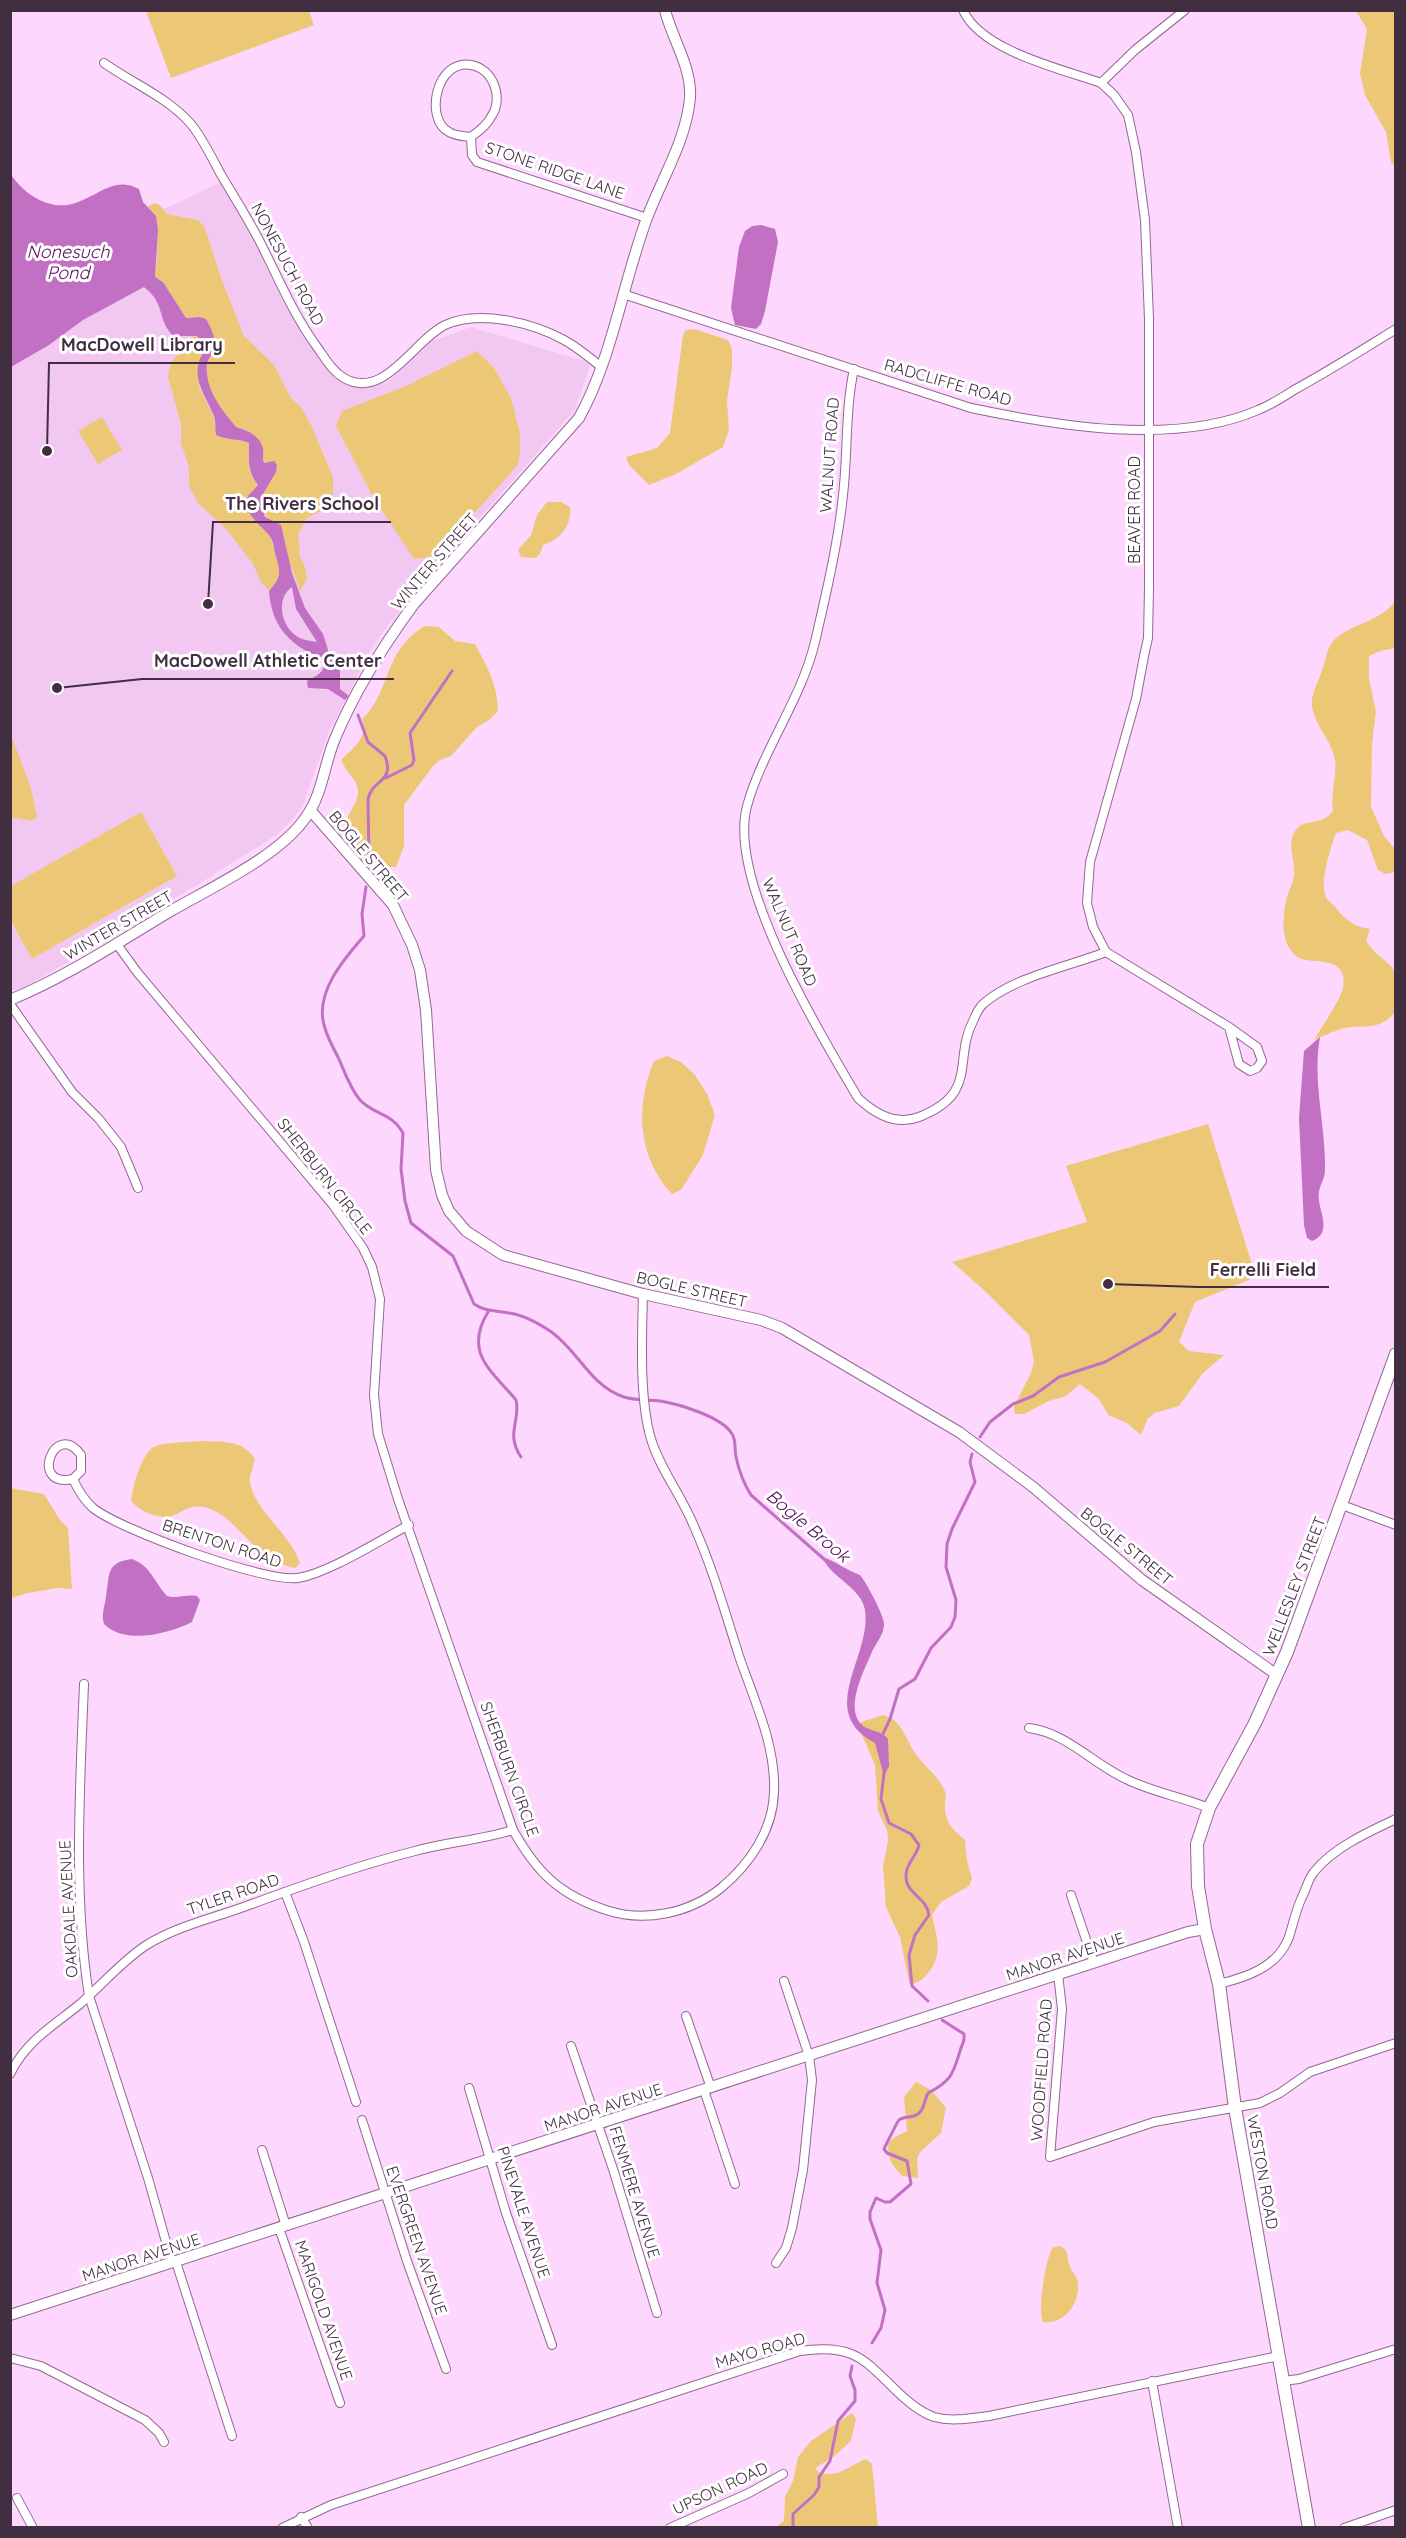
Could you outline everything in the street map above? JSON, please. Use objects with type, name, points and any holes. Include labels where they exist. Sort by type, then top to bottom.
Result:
[{"type":"main road","name":"WELLESLEY STREET","points":[[1203,1822],[1277,1676],[1342,1505],[1395,1354]]},
{"type":"main road","name":"WESTON ROAD","points":[[1203,1822],[1199,1833],[1196,1858],[1205,1929],[1219,1984],[1235,2108],[1309,2528]]},
{"type":"street","name":"WINTER STREET","points":[[10,1002],[117,943],[263,856],[287,838],[311,811],[339,729],[384,646],[414,604],[569,432],[588,402],[647,218],[684,129],[690,96],[682,56],[665,10]]},
{"type":"street","name":"BEAVER ROAD","points":[[963,10],[976,28],[994,42],[1101,83],[1114,95],[1128,115],[1136,152],[1145,220],[1149,319],[1148,638],[1136,699],[1089,862],[1087,903],[1093,927],[1106,952]]},
{"type":"street","points":[[1101,83],[1135,50],[1185,10]]},
{"type":"street","name":"NONESUCH ROAD","points":[[104,63],[157,96],[190,123],[253,228],[300,322],[333,369],[342,377],[360,383],[377,381],[386,376],[418,344],[446,324],[485,318],[549,333],[572,345],[600,366]]},
{"type":"street","name":"STONE RIDGE LANE","points":[[471,137],[449,133],[442,128],[436,109],[441,79],[445,73],[463,64],[481,68],[489,74],[496,93],[492,117],[471,137],[472,155],[477,162],[647,218]]},
{"type":"street","name":"RADCLIFFE ROAD","points":[[623,294],[971,408],[1029,420],[1098,428],[1185,428],[1258,410],[1334,368],[1395,329]]},
{"type":"street","name":"WALNUT ROAD","points":[[854,369],[850,389],[842,505],[814,645],[803,679],[782,728],[761,767],[747,808],[745,845],[758,902],[790,974],[858,1098],[872,1111],[891,1119],[911,1120],[939,1109],[957,1088],[963,1071],[969,1028],[981,1006],[1002,990],[1106,952]]},
{"type":"street","name":"BOGLE STREET","points":[[311,811],[393,905],[412,945],[420,970],[426,1010],[427,1055],[436,1170],[442,1195],[449,1211],[466,1231],[503,1255],[643,1294],[761,1320],[782,1328],[959,1432],[1032,1487],[1142,1580],[1277,1676]]},
{"type":"street","name":"SHERBURN CIRCLE","points":[[117,943],[137,972],[333,1205],[363,1248],[375,1275],[380,1299],[375,1372],[375,1416],[388,1468],[513,1830],[525,1851],[546,1878],[573,1896],[610,1912],[632,1916],[677,1912],[709,1898],[737,1875],[757,1850],[774,1794],[773,1763],[765,1732],[694,1526],[656,1452],[646,1412],[643,1294]]},
{"type":"street","points":[[1106,952],[1229,1027],[1257,1047],[1262,1061],[1257,1068],[1250,1071],[1239,1064],[1229,1027]]},
{"type":"street","points":[[10,1002],[72,1092],[99,1119],[121,1147],[138,1188]]},
{"type":"street","name":"BRENTON ROAD","points":[[57,1447],[73,1447],[81,1455],[83,1466],[72,1479],[61,1480],[55,1477],[48,1468],[49,1456],[57,1447]]},
{"type":"street","name":"BRENTON ROAD","points":[[72,1479],[86,1501],[118,1523],[200,1554],[282,1579],[299,1578],[318,1572],[409,1525]]},
{"type":"street","points":[[1342,1505],[1395,1525]]},
{"type":"street","name":"OAKDALE AVENUE","points":[[84,1684],[78,1824],[84,1967],[88,1996],[232,2436]]},
{"type":"street","points":[[1029,1728],[1054,1734],[1133,1783],[1209,1808]]},
{"type":"street","points":[[1219,1984],[1240,1979],[1265,1967],[1279,1954],[1288,1939],[1295,1913],[1313,1873],[1333,1854],[1395,1819]]},
{"type":"street","name":"TYLER ROAD","points":[[10,2074],[18,2058],[29,2044],[144,1947],[176,1930],[417,1850],[473,1841],[513,1830]]},
{"type":"street","points":[[285,1892],[304,1942],[356,2102]]},
{"type":"street","points":[[1071,1895],[1094,1963]]},
{"type":"street","name":"MANOR AVENUE","points":[[10,2315],[1058,1974],[1205,1929]]},
{"type":"street","name":"WOODFIELD ROAD","points":[[1058,1974],[1062,2010],[1050,2157],[1154,2122],[1235,2108]]},
{"type":"street","points":[[776,2263],[789,2240],[802,2170],[812,2080],[809,2056],[784,1981]]},
{"type":"street","points":[[686,2016],[735,2184]]},
{"type":"street","points":[[1235,2108],[1270,2099],[1310,2072],[1395,2043]]},
{"type":"street","name":"FENMERE AVENUE","points":[[572,2046],[657,2313]]},
{"type":"street","name":"PINEVALE AVENUE","points":[[469,2088],[506,2213],[552,2345]]},
{"type":"street","name":"EVERGREEN AVENUE","points":[[362,2120],[446,2369]]},
{"type":"street","name":"MARIGOLD AVENUE","points":[[262,2150],[283,2227],[340,2403]]},
{"type":"street","name":"MAYO ROAD","points":[[282,2528],[301,2517],[331,2505],[800,2351],[828,2348],[858,2356],[873,2366],[913,2405],[944,2419],[989,2416],[1279,2356]]},
{"type":"street","points":[[1283,2381],[1299,2379],[1395,2349]]},
{"type":"street","points":[[10,2358],[41,2366],[145,2420],[159,2433],[164,2442]]},
{"type":"street","points":[[1152,2381],[1178,2528]]},
{"type":"street","name":"UPSON ROAD","points":[[670,2528],[749,2493],[783,2475]]},
{"type":"street","points":[[17,2498],[33,2528]]},
{"type":"street","points":[[1344,2528],[1395,2510]]},
{"type":"street","points":[[301,2517],[308,2528]]},
{"type":"shaded area","points":[[146,11],[309,11],[314,25],[171,78]]},
{"type":"shaded area","points":[[1356,11],[1395,11],[1395,165],[1391,163],[1386,132],[1365,95],[1360,74],[1367,29]]},
{"type":"shaded area","points":[[223,181],[303,332],[315,352],[341,380],[363,388],[387,383],[432,341],[471,327],[591,363],[575,410],[426,579],[385,629],[369,653],[329,732],[303,805],[294,818],[278,834],[202,882],[24,988],[11,991],[11,367],[49,345],[83,320],[144,286],[158,212]]},
{"type":"shaded area","points":[[156,203],[167,214],[198,220],[205,228],[221,278],[244,336],[274,365],[291,398],[301,407],[333,477],[333,494],[321,511],[307,518],[298,534],[300,557],[307,578],[300,592],[287,555],[283,532],[268,518],[259,499],[271,480],[268,464],[264,463],[263,453],[247,430],[236,427],[212,393],[206,373],[207,364],[212,355],[199,317],[186,318],[163,282],[155,277],[158,250],[157,231],[148,206]]},
{"type":"shaded area","points":[[694,329],[728,340],[732,349],[727,401],[729,430],[723,447],[676,474],[649,485],[629,465],[626,457],[657,448],[670,433],[683,335],[686,330]]},
{"type":"shaded area","points":[[197,336],[202,342],[203,353],[199,387],[214,417],[216,435],[249,443],[250,470],[258,485],[246,499],[250,514],[270,536],[280,564],[275,584],[269,591],[261,582],[253,564],[227,530],[198,503],[189,486],[189,467],[181,443],[181,424],[168,377],[170,365],[175,357],[184,352],[191,337]]},
{"type":"shaded area","points":[[477,351],[494,368],[511,398],[520,434],[518,465],[436,556],[414,559],[372,495],[336,426],[342,411],[406,386]]},
{"type":"shaded area","points":[[102,417],[122,450],[98,464],[78,431]]},
{"type":"shaded area","points":[[547,502],[561,502],[570,507],[567,525],[560,535],[543,545],[536,558],[521,557],[518,550],[531,535],[537,515]]},
{"type":"shaded area","points":[[1395,601],[1395,648],[1369,656],[1369,678],[1376,712],[1372,744],[1371,807],[1384,836],[1395,849],[1395,872],[1385,874],[1378,870],[1367,840],[1348,830],[1336,833],[1326,865],[1324,891],[1328,900],[1343,916],[1360,927],[1370,929],[1366,941],[1390,965],[1395,975],[1395,1012],[1382,1023],[1341,1029],[1314,1040],[1339,999],[1343,988],[1343,977],[1335,965],[1297,957],[1284,934],[1284,912],[1294,875],[1292,836],[1303,824],[1325,818],[1333,810],[1335,760],[1330,745],[1314,716],[1312,700],[1328,650],[1334,640],[1341,634],[1383,613]]},
{"type":"shaded area","points":[[424,626],[439,627],[455,641],[475,644],[494,685],[498,711],[477,727],[451,756],[440,760],[433,766],[404,805],[404,846],[396,867],[374,866],[360,856],[347,830],[347,819],[358,796],[358,788],[341,760],[362,737],[364,725],[362,719],[375,703],[400,649]]},
{"type":"shaded area","points":[[10,732],[31,788],[37,817],[31,821],[11,817]]},
{"type":"shaded area","points":[[141,812],[177,876],[32,959],[11,921],[11,886]]},
{"type":"shaded area","points":[[667,1056],[681,1062],[695,1075],[707,1094],[715,1115],[703,1155],[681,1190],[672,1194],[660,1180],[646,1148],[642,1113],[648,1078],[654,1061]]},
{"type":"shaded area","points":[[1208,1124],[1256,1277],[1195,1302],[1179,1342],[1189,1351],[1224,1355],[1203,1373],[1179,1406],[1155,1413],[1148,1418],[1141,1435],[1127,1423],[1108,1415],[1099,1399],[1080,1384],[1066,1396],[1049,1401],[1024,1414],[1015,1414],[1014,1407],[1031,1373],[1034,1361],[1029,1335],[952,1262],[1087,1222],[1066,1166]]},
{"type":"shaded area","points":[[204,1441],[239,1445],[255,1459],[250,1479],[253,1493],[265,1513],[295,1552],[300,1563],[295,1568],[269,1558],[229,1521],[208,1508],[191,1507],[165,1517],[152,1515],[131,1501],[141,1465],[152,1448],[169,1443]]},
{"type":"shaded area","points":[[10,1488],[44,1494],[60,1520],[68,1528],[72,1589],[58,1588],[11,1598]]},
{"type":"shaded area","points":[[883,1715],[895,1721],[914,1752],[941,1784],[946,1795],[946,1816],[953,1829],[965,1840],[972,1879],[969,1886],[941,1902],[932,1915],[938,1951],[934,1965],[927,1974],[913,1984],[909,1982],[900,1937],[886,1907],[883,1866],[888,1841],[887,1830],[878,1811],[875,1765],[862,1735],[861,1722]]},
{"type":"shaded area","points":[[916,2082],[931,2090],[946,2108],[941,2133],[920,2152],[917,2159],[918,2178],[903,2176],[896,2169],[891,2162],[888,2144],[893,2138],[907,2131],[904,2097]]},
{"type":"shaded area","points":[[1060,2246],[1067,2252],[1078,2291],[1073,2305],[1064,2317],[1051,2322],[1043,2322],[1041,2307],[1045,2272],[1053,2247]]},
{"type":"shaded area","points":[[852,2413],[856,2419],[851,2441],[832,2458],[815,2468],[818,2472],[832,2474],[866,2459],[872,2464],[878,2527],[776,2527],[784,2521],[785,2497],[793,2481],[798,2457],[811,2441]]},
{"type":"water","name":"Nonesuch Pond","points":[[10,173],[31,195],[58,205],[78,202],[115,185],[130,185],[139,189],[143,202],[156,216],[158,230],[155,277],[163,282],[186,318],[206,319],[213,334],[215,342],[207,363],[207,372],[215,398],[236,427],[249,432],[259,440],[263,448],[264,463],[274,461],[277,465],[276,472],[260,499],[265,517],[281,525],[292,573],[305,608],[323,634],[329,653],[340,670],[340,689],[349,696],[345,700],[328,689],[308,688],[307,681],[322,670],[324,659],[290,640],[275,618],[269,591],[277,581],[279,573],[273,543],[269,535],[250,514],[246,505],[247,498],[258,485],[250,470],[249,443],[216,435],[214,416],[198,377],[199,361],[203,353],[202,342],[197,336],[173,336],[164,323],[155,299],[144,287],[83,320],[49,345],[11,367]],"holes":[[[292,587],[296,609],[317,642],[298,637],[284,620],[283,598]]]},
{"type":"water","points":[[761,225],[775,229],[778,242],[765,311],[761,324],[756,329],[735,325],[731,308],[739,247],[745,231],[752,226]]},
{"type":"water","points":[[1320,1037],[1318,1087],[1325,1170],[1319,1199],[1324,1226],[1319,1237],[1312,1241],[1307,1238],[1304,1225],[1299,1118],[1304,1051]]},
{"type":"water","points":[[822,1557],[860,1575],[883,1620],[883,1632],[861,1677],[856,1695],[855,1712],[861,1724],[881,1733],[888,1739],[889,1766],[884,1776],[875,1743],[858,1730],[849,1715],[847,1699],[865,1628],[865,1610],[858,1595],[832,1571]]},
{"type":"water","points":[[132,1559],[148,1570],[167,1596],[197,1596],[200,1600],[192,1622],[159,1633],[135,1636],[123,1634],[104,1624],[103,1613],[110,1571],[117,1563]]},
{"type":"waterway","points":[[386,778],[412,765],[414,760],[410,733],[452,671]]},
{"type":"waterway","name":"Bogle Brook","points":[[358,715],[368,742],[385,756],[387,765],[385,776],[374,787],[368,799],[369,861]]},
{"type":"waterway","name":"Bogle Brook","points":[[366,887],[362,914],[364,936],[333,977],[327,988],[322,1013],[328,1038],[356,1095],[365,1105],[393,1121],[403,1133],[401,1169],[405,1201],[411,1223],[453,1256],[474,1304],[478,1307],[520,1316],[545,1328],[560,1339],[593,1376],[612,1392],[628,1398],[677,1405],[717,1420],[734,1437],[736,1457],[751,1495],[825,1560]]},
{"type":"waterway","points":[[488,1312],[478,1339],[480,1350],[490,1370],[516,1400],[514,1441],[521,1457]]},
{"type":"waterway","points":[[980,1437],[990,1422],[1013,1404],[1033,1396],[1059,1377],[1105,1362],[1160,1331],[1175,1314]]},
{"type":"waterway","points":[[882,1736],[899,1689],[915,1679],[931,1648],[951,1627],[955,1617],[956,1600],[946,1567],[947,1544],[975,1482],[970,1462],[972,1454]]},
{"type":"waterway","name":"Bogle Brook","points":[[884,1773],[881,1799],[889,1823],[911,1834],[919,1845],[906,1875],[909,1887],[924,1904],[929,1915],[915,1935],[909,1955],[912,1986],[928,2001]]},
{"type":"waterway","name":"Bogle Brook","points":[[872,2343],[881,2328],[885,2310],[877,2283],[881,2250],[870,2219],[870,2212],[876,2198],[890,2202],[911,2184],[907,2161],[887,2153],[884,2149],[899,2120],[920,2112],[928,2093],[943,2084],[954,2070],[964,2041],[964,2034],[942,2020]]},
{"type":"waterway","name":"Bogle Brook","points":[[793,2528],[793,2514],[814,2495],[819,2487],[819,2477],[830,2461],[838,2421],[855,2401],[855,2390],[850,2376],[852,2366]]},
{"type":"place","name":"MacDowell Library","points":[[47,451]]},
{"type":"place","name":"The Rivers School","points":[[208,604]]},
{"type":"place","name":"MacDowell Athletic Center","points":[[57,688]]},
{"type":"place","name":"Ferrelli Field","points":[[1108,1284]]}]
